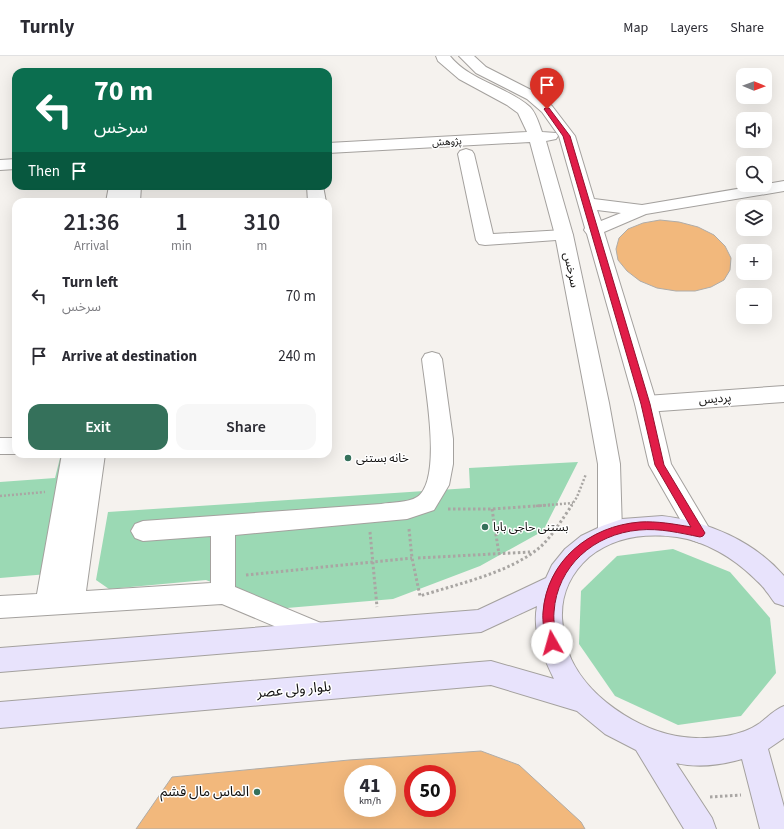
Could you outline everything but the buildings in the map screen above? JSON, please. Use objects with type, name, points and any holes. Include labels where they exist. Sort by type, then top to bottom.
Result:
[{"type":"main road","points":[[783,590],[752,561],[730,546],[700,533],[669,526],[639,526],[610,532],[586,545],[566,563],[553,586],[548,613],[552,643],[564,672],[584,700],[613,724],[646,741],[683,751],[719,751],[752,742],[779,726],[784,719]]},
{"type":"main road","points":[[0,660],[481,620],[553,586]]},
{"type":"main road","name":"بلوار ولی عصر","points":[[0,715],[491,673],[584,700]]},
{"type":"main road","points":[[646,741],[701,829]]},
{"type":"main road","points":[[752,742],[775,829]]},
{"type":"street","name":"سرخس","points":[[443,56],[464,76],[512,102],[525,111],[537,137],[564,235],[609,464],[610,532]]},
{"type":"street","points":[[466,56],[481,70],[532,96],[547,109],[567,136],[593,230],[646,404],[660,465],[700,533]]},
{"type":"street","name":"پژوهش","points":[[332,148],[567,136]]},
{"type":"street","points":[[466,154],[485,240],[564,235]]},
{"type":"street","points":[[0,165],[12,164]]},
{"type":"street","points":[[593,230],[642,210],[784,186]]},
{"type":"street","points":[[586,202],[642,210]]},
{"type":"street","points":[[143,531],[369,514],[407,510],[426,503],[438,485],[442,464],[442,439],[432,359]]},
{"type":"street","name":"پردیس","points":[[646,404],[784,394]]},
{"type":"street","points":[[0,446],[12,446]]},
{"type":"street","points":[[60,603],[67,491],[72,458]]},
{"type":"street","points":[[60,603],[93,458]]},
{"type":"street","points":[[223,526],[223,585]]},
{"type":"street","points":[[0,607],[60,603],[223,585],[319,634]]},
{"type":"path","points":[[407,510],[412,558],[420,596],[508,567],[538,548],[563,519],[577,497],[588,469]]},
{"type":"path","points":[[0,496],[67,491]]},
{"type":"path","points":[[445,509],[492,509],[573,503]]},
{"type":"path","points":[[492,509],[498,554]]},
{"type":"path","points":[[369,514],[379,629]]},
{"type":"path","points":[[418,558],[530,552]]},
{"type":"path","points":[[223,585],[373,562],[412,558]]},
{"type":"path","points":[[682,798],[766,794]]},
{"type":"green space","points":[[60,458],[76,458],[60,573],[0,578],[0,482],[55,478]]},
{"type":"green space","points":[[578,462],[543,531],[480,566],[393,599],[275,609],[206,580],[109,589],[96,580],[108,512],[470,488],[469,468]]},
{"type":"green space","points":[[673,549],[730,572],[770,618],[776,673],[741,716],[678,725],[615,696],[579,644],[581,591],[617,556]]},
{"type":"place","name":"خانه بستنی","points":[[348,458]]},
{"type":"place","name":"بستنی حاجی بابا","points":[[485,527]]},
{"type":"place","name":"الماس مال قشم","points":[[257,792]]},
{"type":"route","points":[[547,109],[567,136],[593,230],[646,404],[660,465],[700,533],[669,526],[639,526],[610,532],[586,545],[566,563],[553,586],[548,613],[552,643]]}]
